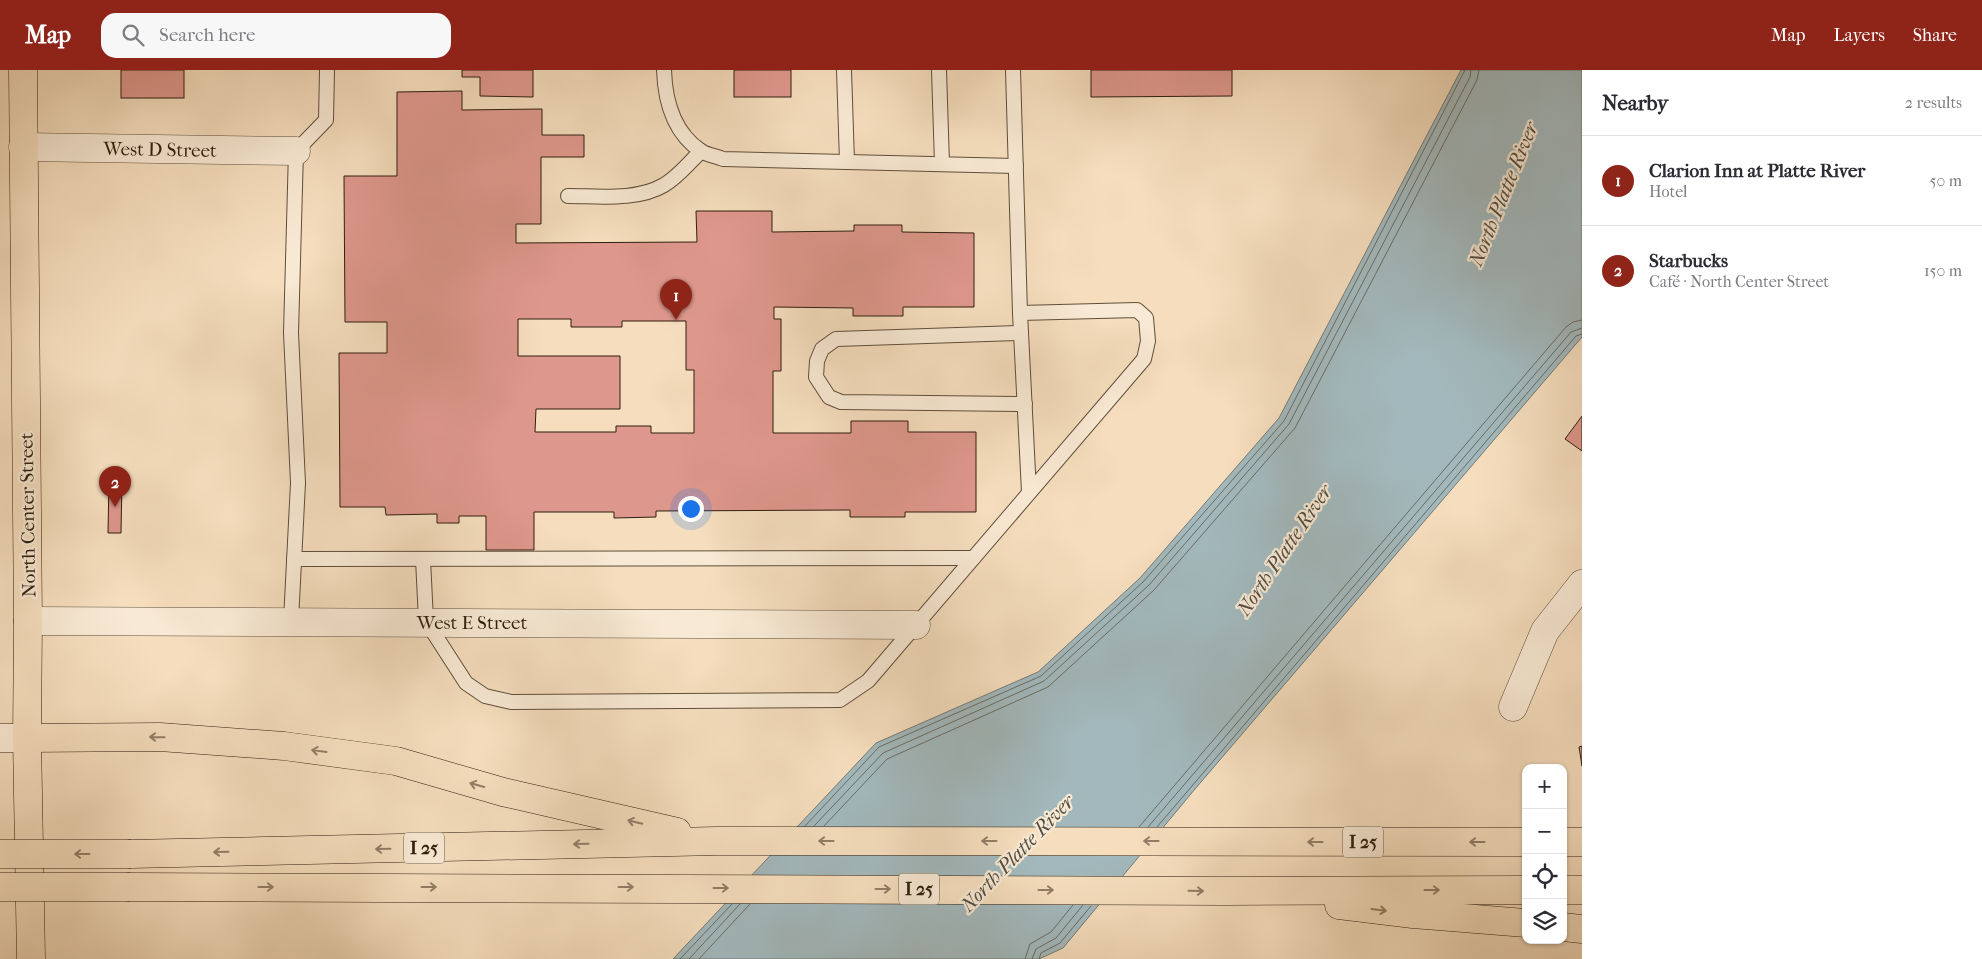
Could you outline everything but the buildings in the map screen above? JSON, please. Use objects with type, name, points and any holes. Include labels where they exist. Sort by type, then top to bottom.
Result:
[{"type":"main road","name":"North Center Street","points":[[24,70],[23,147],[28,621],[13,738],[31,959]]},
{"type":"main road","points":[[13,738],[160,737],[284,746],[396,761],[503,792],[717,841]]},
{"type":"main road","name":"I 25","points":[[0,854],[131,854],[717,841],[1522,842]]},
{"type":"main road","name":"I 25","points":[[0,887],[672,887],[1226,891],[1522,890]]},
{"type":"main road","points":[[1567,890],[1582,890]]},
{"type":"main road","points":[[1226,891],[1413,914],[1522,923]]},
{"type":"main road","points":[[1567,927],[1582,929]]},
{"type":"street","name":"West D Street","points":[[23,147],[296,151]]},
{"type":"street","points":[[1513,707],[1545,631],[1582,584]]},
{"type":"street","name":"West E Street","points":[[28,621],[426,621],[916,625]]},
{"type":"lane","points":[[291,621],[298,483],[291,333],[296,151],[326,120],[327,70]]},
{"type":"lane","points":[[664,70],[664,87],[676,126],[701,151],[723,159],[1016,166]]},
{"type":"lane","points":[[844,70],[847,162]]},
{"type":"lane","points":[[939,70],[942,164]]},
{"type":"lane","points":[[1013,70],[1020,313],[1029,492]]},
{"type":"lane","points":[[568,196],[624,196],[648,192],[665,185],[701,151]]},
{"type":"lane","points":[[423,559],[426,621],[466,684],[485,696],[510,702],[840,700],[868,681],[1144,359],[1148,341],[1146,318],[1136,310],[1020,313]]},
{"type":"lane","points":[[1021,333],[836,339],[822,349],[817,361],[816,377],[829,397],[841,402],[1025,404]]},
{"type":"lane","points":[[294,559],[973,558]]},
{"type":"water","name":"North Platte River","points":[[1461,70],[1582,70],[1582,337],[1195,789],[1063,948],[1039,959],[673,959],[876,743],[1038,672],[1140,578],[1279,418]]},
{"type":"place","name":"Clarion Inn at Platte River","points":[[676,320]]},
{"type":"place","name":"Starbucks","points":[[115,507]]}]
